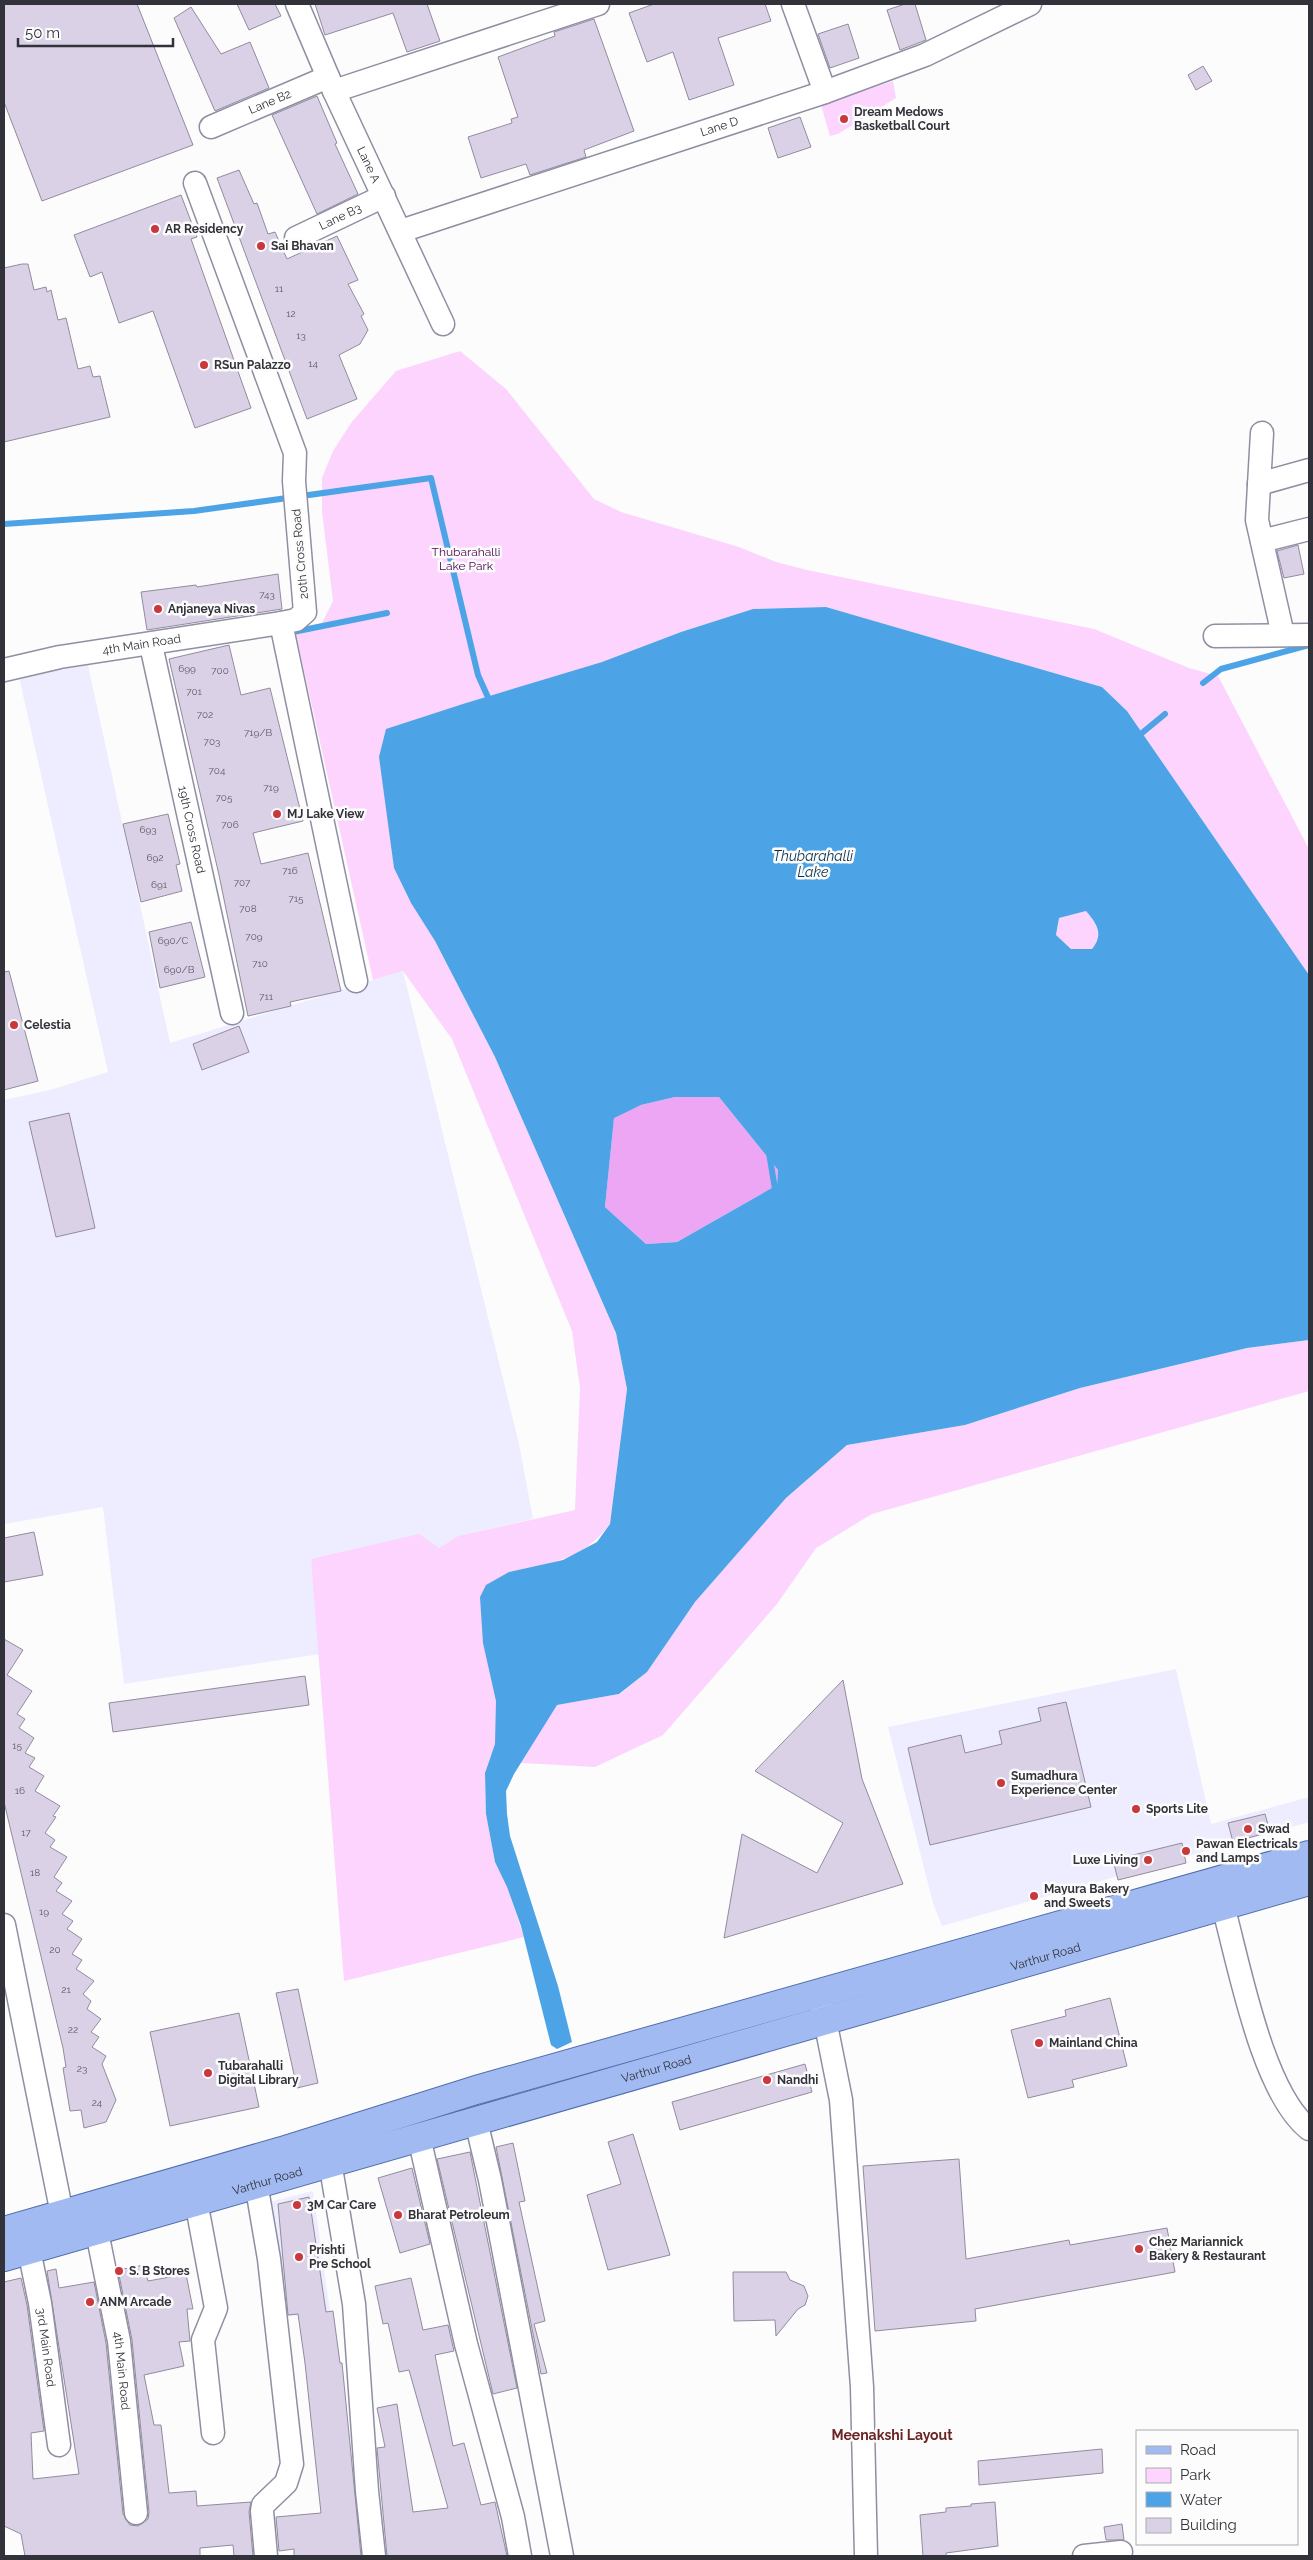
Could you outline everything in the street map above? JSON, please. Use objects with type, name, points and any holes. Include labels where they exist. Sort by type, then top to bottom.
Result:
[{"type":"main road","name":"Varthur Road","points":[[4,2230],[282,2151],[468,2093],[1309,1856]]},
{"type":"main road","name":"Varthur Road","points":[[16,2253],[97,2232],[256,2183],[827,2022],[1309,1881]]},
{"type":"main road","points":[[468,2093],[476,2121]]},
{"type":"street","name":"Lane A","points":[[297,4],[331,84],[443,324]]},
{"type":"street","name":"Lane B2","points":[[211,127],[331,84],[598,4]]},
{"type":"street","points":[[793,4],[825,92]]},
{"type":"street","name":"Lane D","points":[[401,231],[825,92],[924,55],[1030,4]]},
{"type":"street","name":"20th Cross Road","points":[[195,183],[295,454],[294,488],[305,612],[296,620],[281,623]]},
{"type":"street","name":"Lane B3","points":[[296,238],[384,196]]},
{"type":"street","points":[[1262,433],[1257,520],[1282,635]]},
{"type":"street","points":[[1259,484],[1309,470]]},
{"type":"street","points":[[1262,541],[1309,529]]},
{"type":"street","points":[[281,623],[356,981]]},
{"type":"street","name":"4th Main Road","points":[[4,670],[60,657],[151,645],[281,623]]},
{"type":"street","points":[[1215,636],[1309,635]]},
{"type":"street","name":"19th Cross Road","points":[[151,645],[232,1013]]},
{"type":"street","points":[[1224,1906],[1242,1980],[1270,2071],[1300,2122],[1309,2129]]},
{"type":"street","points":[[4,1925],[62,2214]]},
{"type":"street","points":[[820,1995],[827,2022],[841,2100],[859,2347],[866,2556]]},
{"type":"street","points":[[476,2121],[490,2180],[562,2556]]},
{"type":"street","points":[[419,2137],[466,2344],[513,2517],[520,2556]]},
{"type":"street","points":[[330,2162],[354,2304],[367,2491],[374,2556]]},
{"type":"street","points":[[256,2183],[269,2259],[292,2464],[286,2482],[263,2505],[266,2556]]},
{"type":"street","points":[[196,2201],[216,2308],[203,2340],[213,2433]]},
{"type":"street","name":"4th Main Road","points":[[97,2232],[119,2342],[136,2513]]},
{"type":"street","name":"3rd Main Road","points":[[16,2253],[40,2303],[59,2445]]},
{"type":"street","points":[[1084,2556],[1121,2552]]},
{"type":"shaded area","points":[[88,665],[170,1043],[403,971],[519,1444],[533,1519],[458,1536],[439,1548],[311,1559],[320,1654],[124,1684],[103,1507],[4,1524],[4,1100],[50,1090],[108,1072],[19,677]]},
{"type":"shaded area","points":[[675,1097],[719,1097],[778,1170],[777,1185],[677,1242],[646,1244],[605,1207],[614,1117],[641,1105]]},
{"type":"shaded area","points":[[1176,1669],[1211,1824],[1309,1797],[1309,1822],[942,1926],[933,1903],[888,1727]]},
{"type":"shaded area","name":"Prishti Pre School","points":[[313,2191],[330,2311],[285,2317],[269,2202]]},
{"type":"green space","name":"Dream Medows Basketball Court","points":[[893,81],[896,98],[838,134],[830,136],[821,105]]},
{"type":"green space","name":"Thubarahalli Lake Park","points":[[460,351],[506,389],[594,499],[621,512],[739,547],[776,562],[807,570],[1094,629],[1189,668],[1218,676],[1309,849],[1309,975],[1127,711],[1102,687],[826,607],[753,609],[681,632],[602,662],[466,703],[389,818],[394,868],[411,903],[435,941],[495,1057],[616,1333],[627,1389],[610,1524],[600,1536],[577,1553],[539,1566],[509,1572],[557,1705],[620,1694],[647,1672],[695,1602],[786,1498],[847,1445],[965,1425],[1080,1388],[1247,1348],[1309,1340],[1309,1391],[872,1514],[816,1548],[777,1604],[663,1735],[595,1767],[505,1762],[491,1754],[485,1773],[486,1814],[495,1862],[507,1887],[524,1937],[344,1981],[311,1559],[419,1534],[439,1548],[458,1536],[575,1510],[580,1388],[572,1331],[452,1039],[403,971],[373,980],[296,634],[319,629],[333,601],[322,512],[322,478],[333,451],[351,423],[396,371]]},
{"type":"green space","points":[[1086,911],[1097,929],[1098,939],[1092,949],[1071,949],[1056,935],[1059,918]]},
{"type":"water","name":"Thubarahalli Lake","points":[[826,607],[1102,687],[1127,711],[1309,975],[1309,1340],[1247,1348],[1080,1388],[965,1425],[847,1445],[786,1498],[695,1602],[647,1672],[619,1694],[557,1705],[514,1774],[506,1791],[510,1836],[558,1986],[572,2042],[557,2049],[551,2045],[521,1926],[507,1887],[495,1862],[486,1814],[485,1773],[495,1744],[496,1701],[483,1643],[480,1597],[486,1585],[509,1572],[563,1560],[597,1542],[610,1524],[627,1389],[616,1333],[495,1057],[435,941],[411,903],[394,868],[379,757],[386,729],[602,662],[681,632],[753,609]],"holes":[[[1086,911],[1098,929],[1098,939],[1092,949],[1071,949],[1056,935],[1059,918]],[[675,1097],[719,1097],[778,1170],[777,1185],[677,1242],[646,1244],[605,1207],[614,1118],[641,1105]]]},
{"type":"building","points":[[4,4],[137,4],[193,145],[42,201],[4,102]]},
{"type":"building","points":[[237,4],[275,4],[281,16],[249,30]]},
{"type":"building","points":[[315,4],[427,4],[440,41],[407,52],[393,13],[325,35]]},
{"type":"building","points":[[654,4],[765,4],[771,21],[718,38],[734,85],[689,100],[673,52],[647,62],[629,13]]},
{"type":"building","points":[[905,4],[915,4],[926,40],[900,50],[887,10]]},
{"type":"building","points":[[191,7],[221,54],[250,42],[269,88],[215,111],[174,18]]},
{"type":"building","points":[[594,19],[634,131],[584,150],[586,157],[530,175],[526,164],[481,178],[468,137],[512,123],[511,119],[518,117],[498,57],[555,36],[554,32]]},
{"type":"building","points":[[848,24],[859,58],[830,68],[818,34]]},
{"type":"building","points":[[1203,66],[1212,81],[1196,90],[1188,75]]},
{"type":"building","points":[[317,96],[337,143],[335,144],[358,194],[317,214],[272,115]]},
{"type":"building","points":[[800,117],[811,147],[778,158],[768,128]]},
{"type":"building","points":[[239,170],[254,204],[257,203],[268,234],[275,232],[287,259],[337,236],[358,280],[348,284],[364,314],[361,316],[368,330],[360,344],[339,355],[357,399],[307,419],[217,178]]},
{"type":"building","name":"RSun Palazzo","points":[[181,195],[197,237],[191,239],[251,408],[195,428],[153,311],[119,323],[102,272],[90,277],[74,235]]},
{"type":"building","points":[[28,264],[34,290],[46,287],[47,292],[51,290],[58,320],[66,318],[78,369],[90,366],[93,377],[100,376],[110,417],[4,442],[4,268]]},
{"type":"building","points":[[1298,545],[1304,574],[1284,578],[1277,551]]},
{"type":"building","points":[[278,574],[282,609],[147,630],[141,592],[196,585],[197,587]]},
{"type":"building","points":[[229,645],[241,695],[270,688],[303,821],[253,833],[261,864],[308,853],[341,991],[290,1002],[291,1006],[248,1016],[219,875],[169,659]]},
{"type":"building","points":[[168,814],[180,864],[176,865],[182,891],[141,902],[123,824]]},
{"type":"building","points":[[191,922],[205,977],[160,988],[149,932]]},
{"type":"building","name":"Celestia","points":[[9,971],[38,1081],[4,1090],[4,972]]},
{"type":"building","points":[[239,1026],[249,1052],[202,1070],[193,1044]]},
{"type":"building","points":[[69,1113],[95,1228],[56,1237],[29,1122]]},
{"type":"building","points":[[34,1532],[43,1575],[4,1582],[4,1538]]},
{"type":"building","points":[[4,1639],[23,1650],[7,1675],[32,1691],[17,1714],[25,1719],[19,1728],[34,1738],[25,1753],[35,1758],[29,1767],[44,1776],[35,1791],[60,1806],[53,1816],[56,1817],[45,1833],[55,1840],[50,1847],[67,1857],[54,1877],[62,1883],[56,1891],[72,1901],[62,1914],[73,1921],[67,1929],[82,1939],[72,1954],[82,1960],[76,1969],[94,1981],[83,1994],[91,2001],[87,2009],[101,2019],[91,2032],[99,2037],[92,2047],[106,2056],[102,2064],[116,2100],[106,2122],[84,2128],[81,2110],[70,2111],[63,2068],[66,2067],[63,2048],[4,1802]]},
{"type":"building","points":[[305,1676],[309,1705],[113,1732],[109,1703]]},
{"type":"building","points":[[843,1680],[862,1779],[903,1884],[724,1938],[742,1834],[817,1873],[843,1823],[755,1771]]},
{"type":"building","name":"Sumadhura Experience Center","points":[[1066,1702],[1091,1807],[930,1845],[908,1748],[961,1735],[965,1753],[1002,1744],[999,1731],[1041,1721],[1038,1708]]},
{"type":"building","points":[[1265,1814],[1270,1832],[1233,1842],[1228,1823]]},
{"type":"building","points":[[1182,1843],[1186,1863],[1118,1880],[1113,1860]]},
{"type":"building","points":[[298,1989],[318,2083],[297,2088],[276,1993]]},
{"type":"building","points":[[1110,1998],[1127,2066],[1072,2080],[1074,2087],[1028,2098],[1011,2030],[1066,2016],[1065,2010]]},
{"type":"building","points":[[239,2013],[259,2107],[170,2126],[150,2032]]},
{"type":"building","points":[[805,2064],[812,2092],[680,2130],[672,2102]]},
{"type":"building","points":[[633,2134],[670,2255],[608,2270],[587,2195],[621,2184],[608,2142]]},
{"type":"building","points":[[513,2143],[525,2201],[519,2202],[545,2321],[534,2324],[547,2373],[541,2374],[496,2147]]},
{"type":"building","points":[[470,2152],[517,2388],[493,2394],[437,2159]]},
{"type":"building","points":[[959,2159],[966,2259],[1069,2240],[1070,2245],[1167,2228],[1175,2272],[975,2309],[976,2321],[875,2331],[863,2166]]},
{"type":"building","points":[[412,2168],[430,2244],[400,2253],[378,2178]]},
{"type":"building","points":[[309,2197],[326,2312],[333,2311],[340,2363],[342,2363],[361,2556],[294,2556],[294,2549],[279,2551],[276,2517],[321,2513],[298,2314],[288,2315],[278,2204]]},
{"type":"building","points":[[144,2265],[148,2281],[186,2274],[193,2309],[187,2309],[190,2341],[179,2342],[184,2366],[144,2375],[154,2425],[161,2425],[169,2493],[196,2491],[197,2506],[251,2502],[249,2512],[253,2556],[234,2556],[233,2545],[200,2548],[200,2556],[25,2556],[21,2534],[4,2526],[4,2282],[21,2278],[27,2305],[44,2431],[31,2433],[33,2479],[79,2474],[47,2271],[56,2269],[59,2288],[94,2282],[106,2343],[123,2514],[130,2525],[138,2526],[148,2519],[149,2512],[132,2340],[118,2270]]},
{"type":"building","points":[[733,2272],[786,2272],[790,2280],[804,2286],[808,2296],[805,2305],[798,2309],[776,2336],[775,2320],[734,2321]]},
{"type":"building","points":[[411,2278],[423,2330],[448,2325],[454,2351],[435,2355],[453,2446],[464,2443],[481,2505],[495,2502],[507,2556],[387,2556],[377,2448],[385,2447],[377,2408],[397,2404],[413,2512],[448,2508],[409,2370],[399,2372],[388,2323],[383,2324],[375,2286]]},
{"type":"building","points":[[1102,2449],[1103,2473],[979,2485],[978,2461]]},
{"type":"building","points":[[995,2502],[998,2546],[946,2553],[946,2556],[923,2556],[920,2515],[946,2512],[946,2508]]},
{"type":"building","points":[[1122,2524],[1124,2540],[1106,2540],[1104,2527]]},
{"type":"waterway","points":[[4,524],[194,511],[431,478],[478,675],[491,704]]},
{"type":"waterway","points":[[293,632],[387,613]]},
{"type":"waterway","points":[[1203,683],[1221,669],[1309,645]]},
{"type":"waterway","points":[[1142,733],[1165,714]]},
{"type":"waterway","points":[[769,1153],[776,1195]]},
{"type":"place","name":"Dream Medows Basketball Court","points":[[844,119]]},
{"type":"place","name":"AR Residency","points":[[155,229]]},
{"type":"place","name":"Sai Bhavan","points":[[261,246]]},
{"type":"place","name":"RSun Palazzo","points":[[204,365]]},
{"type":"place","name":"Anjaneya Nivas","points":[[158,609]]},
{"type":"place","name":"MJ Lake View","points":[[277,814]]},
{"type":"place","name":"Celestia","points":[[14,1025]]},
{"type":"place","name":"Sumadhura Experience Center","points":[[1001,1783]]},
{"type":"place","name":"Sports Lite","points":[[1136,1809]]},
{"type":"place","name":"Swad","points":[[1248,1829]]},
{"type":"place","name":"Pawan Electricals and Lamps","points":[[1186,1851]]},
{"type":"place","name":"Luxe Living","points":[[1148,1860]]},
{"type":"place","name":"Mayura Bakery and Sweets","points":[[1034,1896]]},
{"type":"place","name":"Mainland China","points":[[1039,2043]]},
{"type":"place","name":"Tubarahalli Digital Library","points":[[208,2073]]},
{"type":"place","name":"Nandhi","points":[[767,2080]]},
{"type":"place","name":"3M Car Care","points":[[297,2205]]},
{"type":"place","name":"Bharat Petroleum","points":[[398,2215]]},
{"type":"place","name":"Chez Mariannick Bakery & Restaurant","points":[[1139,2249]]},
{"type":"place","name":"Prishti Pre School","points":[[299,2257]]},
{"type":"place","name":"S. B Stores","points":[[119,2271]]},
{"type":"place","name":"ANM Arcade","points":[[90,2302]]},
{"type":"district","name":"Meenakshi Layout","points":[[892,2435]]}]
